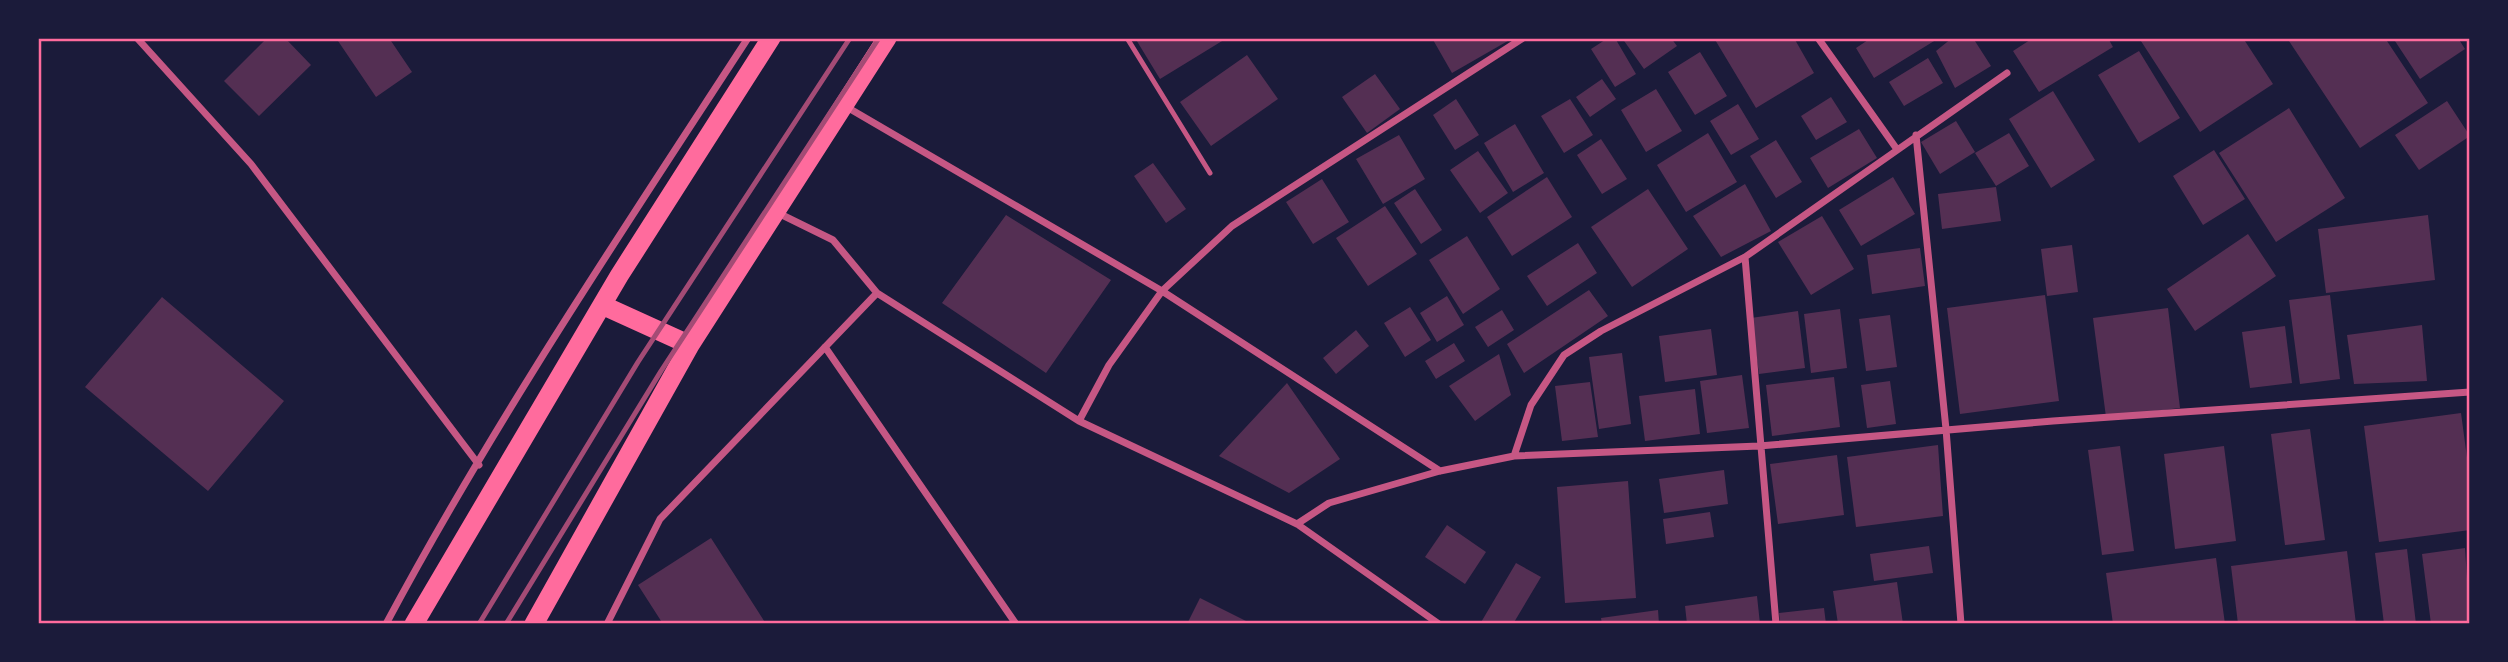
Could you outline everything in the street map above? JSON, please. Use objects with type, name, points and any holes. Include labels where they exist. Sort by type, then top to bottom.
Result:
[{"type":"highway","points":[[414,624],[602,305],[771,38]]},
{"type":"highway","points":[[534,624],[690,345],[887,38]]},
{"type":"highway","points":[[602,305],[690,345]]},
{"type":"street","points":[[137,38],[251,164],[479,465]]},
{"type":"street","points":[[386,624],[479,465],[626,227],[748,38]]},
{"type":"street","points":[[1079,421],[1109,365],[1162,291],[1232,226],[1523,38]]},
{"type":"street","points":[[1818,38],[1896,148]]},
{"type":"street","points":[[1514,456],[1531,405],[1564,355],[1601,331],[1745,257],[1884,160],[1896,148],[2007,73]]},
{"type":"street","points":[[844,106],[1162,291],[1440,471]]},
{"type":"street","points":[[1916,135],[1946,429],[1961,624]]},
{"type":"street","points":[[775,211],[833,240],[877,293],[1079,421],[1297,524],[1439,624]]},
{"type":"street","points":[[1745,257],[1776,624]]},
{"type":"street","points":[[607,624],[660,519],[877,293]]},
{"type":"street","points":[[825,347],[1016,624]]},
{"type":"street","points":[[1297,524],[1329,503],[1440,471],[1514,456],[1759,446],[1946,429],[2469,393]]},
{"type":"lane","points":[[1127,38],[1210,173]]},
{"type":"building","points":[[267,38],[285,38],[311,65],[259,116],[224,81]]},
{"type":"building","points":[[336,38],[389,38],[412,72],[376,97]]},
{"type":"building","points":[[1135,38],[1227,38],[1160,79]]},
{"type":"building","points":[[1432,38],[1513,38],[1452,73]]},
{"type":"building","points":[[1608,38],[1615,38],[1636,74],[1615,87],[1591,49]]},
{"type":"building","points":[[1622,38],[1671,38],[1677,46],[1644,69]]},
{"type":"building","points":[[1714,38],[1794,38],[1814,73],[1756,108]]},
{"type":"building","points":[[1871,38],[1939,38],[1874,78],[1856,48]]},
{"type":"building","points":[[1952,38],[1973,38],[1991,66],[1955,88],[1936,51]]},
{"type":"building","points":[[2033,38],[2108,38],[2113,47],[2039,92],[2013,51]]},
{"type":"building","points":[[2139,38],[2243,38],[2273,84],[2200,132]]},
{"type":"building","points":[[2287,38],[2385,38],[2428,103],[2360,148]]},
{"type":"building","points":[[2393,38],[2458,38],[2465,49],[2420,79]]},
{"type":"building","points":[[2139,51],[2180,118],[2139,143],[2098,75]]},
{"type":"building","points":[[1700,52],[1727,96],[1695,115],[1668,72]]},
{"type":"building","points":[[1247,55],[1278,99],[1211,146],[1180,102]]},
{"type":"building","points":[[1928,58],[1943,83],[1904,106],[1889,82]]},
{"type":"building","points":[[1375,74],[1400,109],[1367,133],[1342,97]]},
{"type":"building","points":[[1602,79],[1616,99],[1590,117],[1576,97]]},
{"type":"building","points":[[1656,89],[1682,131],[1646,152],[1621,110]]},
{"type":"building","points":[[2053,91],[2095,160],[2051,188],[2009,119]]},
{"type":"building","points":[[1831,97],[1847,122],[1816,140],[1801,116]]},
{"type":"building","points":[[1456,99],[1479,135],[1455,150],[1433,115]]},
{"type":"building","points":[[1570,99],[1593,135],[1564,153],[1541,116]]},
{"type":"building","points":[[2447,101],[2470,136],[2419,170],[2395,135]]},
{"type":"building","points":[[1738,104],[1759,139],[1731,155],[1710,121]]},
{"type":"building","points":[[2289,108],[2345,198],[2276,242],[2219,153]]},
{"type":"building","points":[[1956,121],[1975,152],[1940,174],[1921,142]]},
{"type":"building","points":[[1515,124],[1544,173],[1513,192],[1484,143]]},
{"type":"building","points":[[1859,129],[1877,158],[1828,188],[1810,158]]},
{"type":"building","points":[[1708,133],[1737,182],[1686,212],[1657,165]]},
{"type":"building","points":[[2009,133],[2029,166],[1996,186],[1975,153]]},
{"type":"building","points":[[1399,135],[1425,179],[1383,204],[1356,159]]},
{"type":"building","points":[[1601,139],[1627,179],[1602,194],[1577,155]]},
{"type":"building","points":[[1776,140],[1802,182],[1776,198],[1750,156]]},
{"type":"building","points":[[2214,150],[2245,199],[2203,225],[2173,176]]},
{"type":"building","points":[[1478,151],[1508,193],[1480,213],[1450,170]]},
{"type":"building","points":[[1153,163],[1186,209],[1166,223],[1134,176]]},
{"type":"building","points":[[1547,177],[1572,217],[1512,256],[1487,217]]},
{"type":"building","points":[[1893,177],[1915,214],[1861,246],[1839,210]]},
{"type":"building","points":[[1322,179],[1349,222],[1313,244],[1286,202]]},
{"type":"building","points":[[1745,184],[1771,231],[1721,257],[1693,216]]},
{"type":"building","points":[[1996,187],[2001,221],[1942,229],[1938,194]]},
{"type":"building","points":[[1415,189],[1442,230],[1421,244],[1394,203]]},
{"type":"building","points":[[1648,189],[1688,249],[1632,287],[1591,227]]},
{"type":"building","points":[[1385,206],[1417,254],[1368,286],[1336,238]]},
{"type":"building","points":[[1006,215],[1111,280],[1046,373],[942,303]]},
{"type":"building","points":[[2428,215],[2435,280],[2326,293],[2318,229]]},
{"type":"building","points":[[1822,216],[1854,269],[1811,295],[1778,242]]},
{"type":"building","points":[[2248,234],[2276,276],[2195,331],[2167,289]]},
{"type":"building","points":[[1467,236],[1500,289],[1463,314],[1429,260]]},
{"type":"building","points":[[1578,243],[1597,273],[1547,306],[1527,276]]},
{"type":"building","points":[[2072,245],[2078,292],[2047,296],[2041,249]]},
{"type":"building","points":[[1920,248],[1925,286],[1872,294],[1867,255]]},
{"type":"building","points":[[1589,290],[1608,316],[1524,373],[1507,344]]},
{"type":"building","points":[[2045,295],[2059,401],[1960,414],[1947,308]]},
{"type":"building","points":[[2330,295],[2340,379],[2300,384],[2289,300]]},
{"type":"building","points":[[1447,296],[1464,325],[1437,342],[1420,313]]},
{"type":"building","points":[[162,297],[284,401],[208,491],[85,387]]},
{"type":"building","points":[[1410,307],[1431,340],[1405,357],[1384,323]]},
{"type":"building","points":[[2168,308],[2180,408],[2106,417],[2093,318]]},
{"type":"building","points":[[1840,309],[1847,368],[1811,373],[1804,314]]},
{"type":"building","points":[[1502,310],[1514,330],[1488,347],[1475,327]]},
{"type":"building","points":[[1798,311],[1805,368],[1759,374],[1751,318]]},
{"type":"building","points":[[1890,315],[1897,367],[1866,371],[1859,319]]},
{"type":"building","points":[[2422,325],[2427,381],[2354,384],[2347,335]]},
{"type":"building","points":[[2285,326],[2292,383],[2250,388],[2242,332]]},
{"type":"building","points":[[1711,329],[1717,375],[1665,382],[1659,336]]},
{"type":"building","points":[[1356,330],[1369,346],[1336,374],[1323,358]]},
{"type":"building","points":[[1454,343],[1465,361],[1436,379],[1425,361]]},
{"type":"building","points":[[1622,353],[1631,424],[1599,429],[1589,357]]},
{"type":"building","points":[[1499,354],[1511,395],[1475,421],[1449,386]]},
{"type":"building","points":[[1742,375],[1749,428],[1707,433],[1700,381]]},
{"type":"building","points":[[1834,377],[1840,427],[1772,436],[1766,385]]},
{"type":"building","points":[[1890,381],[1896,424],[1867,428],[1861,385]]},
{"type":"building","points":[[1590,382],[1598,437],[1562,441],[1555,386]]},
{"type":"building","points":[[1287,383],[1340,459],[1289,493],[1219,456]]},
{"type":"building","points":[[1695,389],[1700,434],[1645,441],[1639,396]]},
{"type":"building","points":[[2461,413],[2470,480],[2470,530],[2379,542],[2364,426]]},
{"type":"building","points":[[2310,429],[2325,540],[2285,545],[2271,434]]},
{"type":"building","points":[[1938,445],[1943,516],[1856,527],[1847,457]]},
{"type":"building","points":[[2120,446],[2134,551],[2102,555],[2088,450]]},
{"type":"building","points":[[2224,446],[2236,541],[2175,549],[2164,454]]},
{"type":"building","points":[[1837,455],[1844,515],[1778,524],[1770,464]]},
{"type":"building","points":[[1724,470],[1728,504],[1664,513],[1659,479]]},
{"type":"building","points":[[1628,481],[1636,598],[1565,603],[1557,487]]},
{"type":"building","points":[[1710,512],[1714,537],[1666,544],[1663,519]]},
{"type":"building","points":[[1447,525],[1486,552],[1465,584],[1425,557]]},
{"type":"building","points":[[711,538],[766,624],[663,624],[638,585]]},
{"type":"building","points":[[1929,546],[1933,573],[1874,581],[1870,554]]},
{"type":"building","points":[[2465,548],[2470,624],[2431,624],[2422,554]]},
{"type":"building","points":[[2407,549],[2416,624],[2384,624],[2375,553]]},
{"type":"building","points":[[2347,551],[2356,624],[2238,624],[2231,566]]},
{"type":"building","points":[[2216,558],[2225,624],[2113,624],[2106,573]]},
{"type":"building","points":[[1516,563],[1541,577],[1513,624],[1480,624]]},
{"type":"building","points":[[1897,582],[1903,624],[1838,624],[1833,591]]},
{"type":"building","points":[[1757,596],[1760,624],[1687,624],[1685,606]]},
{"type":"building","points":[[1200,598],[1252,624],[1187,624]]},
{"type":"building","points":[[1824,608],[1826,624],[1780,624],[1779,613]]},
{"type":"building","points":[[1658,610],[1659,624],[1602,624],[1601,618]]},
{"type":"railway","points":[[479,624],[638,362],[850,38]]},
{"type":"railway","points":[[506,624],[661,371],[879,38]]}]
